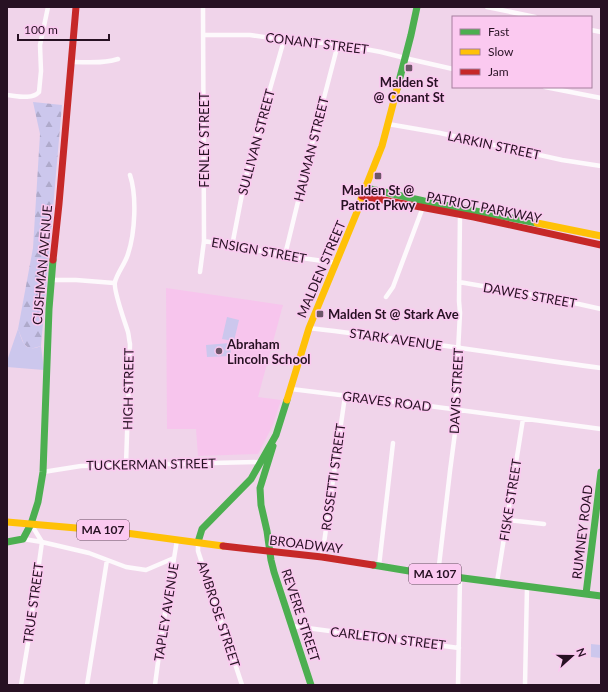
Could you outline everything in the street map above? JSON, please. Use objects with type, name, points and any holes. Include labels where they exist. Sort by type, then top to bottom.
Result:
[{"type":"street","points":[[7,95],[27,97],[38,93],[40,88],[41,71],[40,45],[48,7]]},
{"type":"street","name":"CUSHMAN AVENUE","points":[[23,539],[31,524],[38,502],[43,472],[48,319],[76,7]]},
{"type":"street","name":"FENLEY STREET","points":[[200,272],[204,241],[203,7]]},
{"type":"street","name":"MALDEN STREET","points":[[198,542],[202,530],[251,479],[276,435],[309,328],[337,263],[382,146],[417,7]]},
{"type":"street","points":[[487,7],[530,16]]},
{"type":"street","name":"CONANT STREET","points":[[203,35],[250,35],[284,40],[338,44],[381,52],[452,69]]},
{"type":"street","name":"SULLIVAN STREET","points":[[232,246],[244,184],[284,40]]},
{"type":"street","name":"HAUMAN STREET","points":[[285,255],[338,44]]},
{"type":"street","points":[[72,62],[102,63],[118,59]]},
{"type":"street","points":[[550,88],[601,98]]},
{"type":"street","name":"LARKIN STREET","points":[[388,124],[440,133],[562,160],[601,166]]},
{"type":"street","points":[[51,280],[114,283],[128,254],[132,236],[134,211],[133,185],[130,175]]},
{"type":"street","name":"PATRIOT PARKWAY","points":[[366,188],[423,204]]},
{"type":"street","name":"PATRIOT PARKWAY","points":[[362,196],[423,204],[601,236]]},
{"type":"street","points":[[386,297],[393,287],[423,204]]},
{"type":"street","name":"PATRIOT PARKWAY","points":[[461,211],[601,244]]},
{"type":"street","name":"DAVIS STREET","points":[[438,574],[456,425],[460,313],[459,282],[461,211]]},
{"type":"street","name":"ENSIGN STREET","points":[[204,241],[337,263]]},
{"type":"street","name":"DAWES STREET","points":[[459,282],[543,296],[601,309]]},
{"type":"street","name":"HIGH STREET","points":[[114,283],[130,344],[126,465]]},
{"type":"street","name":"STARK AVENUE","points":[[309,328],[378,336],[601,368]]},
{"type":"street","name":"GRAVES ROAD","points":[[291,389],[601,429]]},
{"type":"street","name":"ROSSETTI STREET","points":[[322,558],[345,396]]},
{"type":"street","name":"FISKE STREET","points":[[497,582],[523,419]]},
{"type":"street","name":"REVERE STREET","points":[[276,435],[260,488],[261,506],[274,572],[312,685]]},
{"type":"street","points":[[379,566],[393,443]]},
{"type":"street","name":"TUCKERMAN STREET","points":[[43,472],[81,466],[260,462]]},
{"type":"street","name":"RUMNEY ROAD","points":[[586,594],[601,472]]},
{"type":"street","points":[[507,520],[544,524]]},
{"type":"street","name":"BROADWAY","points":[[7,522],[111,530],[601,596]]},
{"type":"street","points":[[31,524],[42,542]]},
{"type":"street","points":[[7,542],[23,539],[42,542],[90,553],[126,567],[146,570],[174,558]]},
{"type":"street","name":"TAPLEY AVENUE","points":[[155,685],[162,632],[178,540]]},
{"type":"street","name":"TRUE STREET","points":[[21,685],[42,542]]},
{"type":"street","name":"AMBROSE STREET","points":[[198,542],[198,551],[242,685]]},
{"type":"street","points":[[87,685],[107,560]]},
{"type":"street","points":[[458,685],[460,577]]},
{"type":"street","points":[[525,685],[527,586]]},
{"type":"street","name":"CARLETON STREET","points":[[292,626],[459,648]]},
{"type":"shaded area","name":"Abraham Lincoln School","points":[[166,288],[283,305],[258,397],[281,400],[273,425],[258,454],[198,456],[196,429],[167,429]]},
{"type":"green space","points":[[33,102],[62,105],[41,346],[30,349],[24,344],[18,329],[33,248],[40,134]]},
{"type":"green space","points":[[227,317],[239,320],[234,341],[222,339]]},
{"type":"green space","points":[[18,329],[26,346],[33,348],[41,346],[44,370],[7,367],[7,361]]},
{"type":"green space","points":[[230,343],[231,356],[207,357],[206,345]]},
{"type":"green space","points":[[591,644],[601,645],[601,658],[591,657]]},
{"type":"traffic: fast","points":[[397,89],[417,7]]},
{"type":"traffic: fast","points":[[366,188],[537,223]]},
{"type":"traffic: fast","points":[[7,542],[23,539],[31,524],[38,502],[43,472],[49,309],[53,260]]},
{"type":"traffic: fast","points":[[198,542],[202,529],[251,479],[276,435],[287,400]]},
{"type":"traffic: fast","points":[[273,446],[260,488],[261,505],[274,572],[311,685]]},
{"type":"traffic: fast","points":[[586,594],[601,472]]},
{"type":"traffic: fast","points":[[373,565],[601,596]]},
{"type":"traffic: slow","points":[[287,400],[309,328],[357,212],[382,146],[397,89]]},
{"type":"traffic: slow","points":[[537,223],[601,236]]},
{"type":"traffic: slow","points":[[7,522],[111,531],[223,546]]},
{"type":"traffic: jam","points":[[53,260],[76,7]]},
{"type":"traffic: jam","points":[[362,196],[474,217],[601,245]]},
{"type":"traffic: jam","points":[[223,546],[322,557],[373,565]]},
{"type":"place","name":"Malden St @ Conant St","points":[[409,68]]},
{"type":"place","name":"Malden St @ Patriot Pkwy","points":[[378,176]]},
{"type":"place","name":"Malden St @ Stark Ave","points":[[320,314]]},
{"type":"place","name":"Abraham Lincoln School","points":[[219,351]]}]
